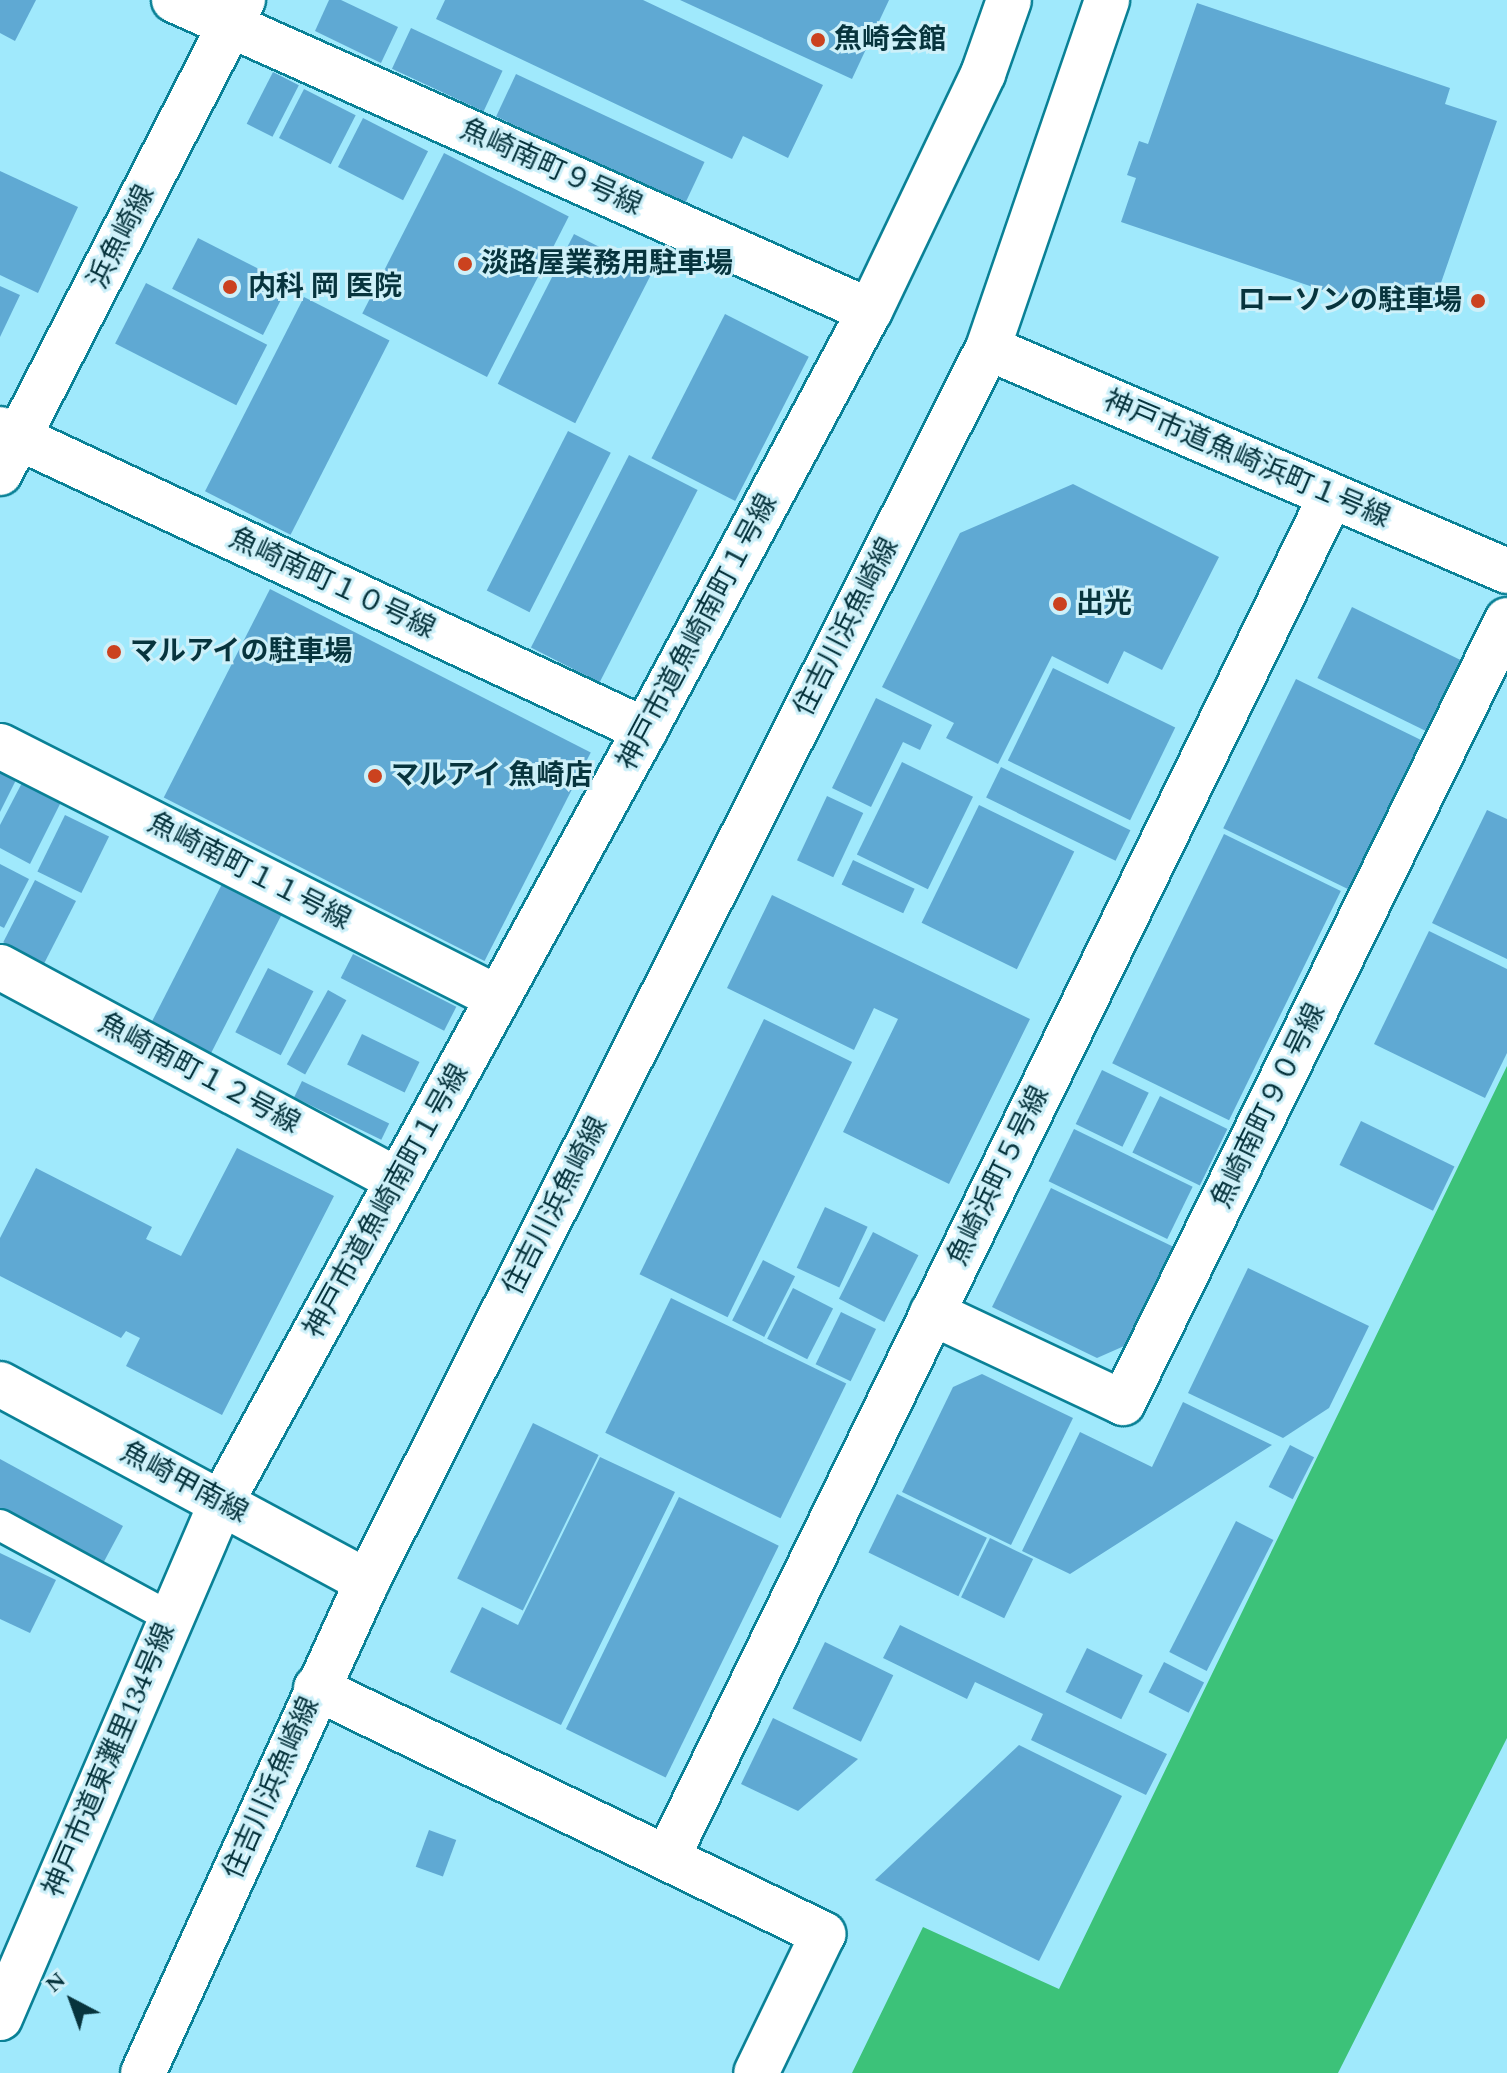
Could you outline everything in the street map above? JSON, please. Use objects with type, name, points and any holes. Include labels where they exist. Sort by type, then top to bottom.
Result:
[{"type":"street","name":"魚崎南町９号線","points":[[174,0],[237,13],[870,311]]},
{"type":"street","name":"神戸市道魚崎南町１号線","points":[[221,1503],[645,730],[870,311],[983,74],[1009,0]]},
{"type":"street","points":[[988,348],[1107,0]]},
{"type":"street","name":"浜魚崎線","points":[[6,447],[237,13]]},
{"type":"street","name":"神戸市道魚崎浜町１号線","points":[[988,348],[1507,571]]},
{"type":"street","name":"住吉川浜魚崎線","points":[[143,2073],[316,1688],[367,1582],[988,348]]},
{"type":"street","name":"魚崎南町１０号線","points":[[6,447],[645,730]]},
{"type":"street","name":"魚崎浜町５号線","points":[[668,1856],[1331,496]]},
{"type":"street","name":"魚崎南町９０号線","points":[[932,1313],[1123,1403],[1507,620]]},
{"type":"street","name":"魚崎南町１１号線","points":[[0,746],[498,998]]},
{"type":"street","name":"魚崎南町１２号線","points":[[0,967],[398,1180]]},
{"type":"street","name":"魚崎甲南線","points":[[0,1384],[367,1582]]},
{"type":"street","name":"神戸市道東灘里134号線","points":[[0,2018],[221,1503]]},
{"type":"street","points":[[316,1688],[668,1856],[823,1934],[756,2073]]},
{"type":"lane","points":[[0,1525],[171,1618]]},
{"type":"shaded area","points":[[1507,1066],[1507,1738],[1338,2073],[852,2073],[923,1927],[1059,1989]]},
{"type":"building","points":[[0,0],[36,0],[15,41],[0,33]]},
{"type":"building","points":[[329,0],[341,0],[398,27],[381,63],[315,31]]},
{"type":"building","points":[[445,0],[643,0],[823,85],[788,158],[743,136],[732,159],[436,19]]},
{"type":"building","name":"魚崎会館","points":[[680,0],[889,0],[852,79]]},
{"type":"building","points":[[1197,3],[1450,88],[1445,104],[1497,121],[1434,303],[1382,286],[1375,308],[1121,222],[1136,178],[1127,175],[1139,141],[1148,144]]},
{"type":"building","points":[[411,28],[503,71],[484,111],[392,69]]},
{"type":"building","points":[[273,72],[299,85],[273,137],[247,124]]},
{"type":"building","points":[[516,74],[705,162],[685,205],[496,117]]},
{"type":"building","points":[[304,89],[356,115],[331,164],[279,138]]},
{"type":"building","points":[[363,118],[428,151],[403,200],[338,167]]},
{"type":"building","name":"淡路屋業務用駐車場","points":[[444,153],[569,217],[487,377],[362,313]]},
{"type":"building","points":[[0,171],[78,207],[38,293],[0,275]]},
{"type":"building","points":[[574,234],[652,273],[575,423],[498,384]]},
{"type":"building","name":"内科 岡 医院","points":[[198,238],[289,284],[263,335],[172,289]]},
{"type":"building","points":[[146,283],[267,345],[236,405],[115,344]]},
{"type":"building","points":[[0,286],[20,295],[0,337]]},
{"type":"building","points":[[304,297],[390,341],[291,535],[205,491]]},
{"type":"building","points":[[725,314],[809,357],[735,501],[651,458]]},
{"type":"building","points":[[568,431],[611,453],[530,612],[487,590]]},
{"type":"building","points":[[629,455],[698,490],[600,682],[531,647]]},
{"type":"building","name":"出光","points":[[1073,484],[1219,557],[1162,670],[1124,651],[1108,684],[1052,656],[998,764],[946,738],[954,723],[882,687],[960,533]]},
{"type":"building","name":"マルアイ 魚崎店","points":[[270,589],[591,752],[485,961],[164,797]]},
{"type":"building","points":[[1352,607],[1463,661],[1428,732],[1317,678]]},
{"type":"building","points":[[1053,668],[1175,728],[1130,820],[1008,761]]},
{"type":"building","points":[[1296,679],[1427,743],[1354,892],[1223,828]]},
{"type":"building","points":[[876,698],[932,725],[920,750],[903,742],[871,807],[832,788]]},
{"type":"building","points":[[902,762],[973,797],[928,889],[857,855]]},
{"type":"building","points":[[0,764],[19,774],[0,812]]},
{"type":"building","points":[[1001,767],[1130,830],[1116,861],[986,798]]},
{"type":"building","points":[[24,779],[63,798],[30,864],[0,848],[0,825]]},
{"type":"building","points":[[827,796],[863,813],[833,877],[797,860]]},
{"type":"building","points":[[979,805],[1074,851],[1017,969],[922,923]]},
{"type":"building","points":[[1487,810],[1507,819],[1507,959],[1432,923]]},
{"type":"building","points":[[65,815],[109,836],[81,893],[37,872]]},
{"type":"building","points":[[1224,834],[1341,891],[1229,1120],[1112,1063]]},
{"type":"building","points":[[853,860],[915,889],[903,913],[842,884]]},
{"type":"building","points":[[0,864],[29,879],[4,928],[0,926]]},
{"type":"building","points":[[35,880],[76,901],[44,963],[3,942]]},
{"type":"building","points":[[222,884],[282,914],[211,1053],[151,1023]]},
{"type":"building","points":[[772,895],[1030,1019],[949,1184],[843,1132],[898,1019],[874,1008],[854,1050],[727,988]]},
{"type":"building","points":[[1429,931],[1507,969],[1507,1053],[1485,1098],[1374,1044]]},
{"type":"building","points":[[353,954],[456,1007],[444,1031],[341,978]]},
{"type":"building","points":[[268,968],[313,991],[281,1055],[235,1032]]},
{"type":"building","points":[[328,990],[346,1000],[305,1075],[287,1064]]},
{"type":"building","points":[[764,1019],[852,1062],[728,1317],[640,1274]]},
{"type":"building","points":[[362,1034],[420,1062],[405,1093],[347,1065]]},
{"type":"building","points":[[1102,1070],[1149,1093],[1122,1147],[1076,1124]]},
{"type":"building","points":[[302,1081],[389,1124],[381,1140],[294,1097]]},
{"type":"building","points":[[1160,1096],[1227,1129],[1200,1186],[1132,1153]]},
{"type":"building","points":[[1361,1121],[1454,1167],[1433,1211],[1340,1165]]},
{"type":"building","points":[[1074,1129],[1193,1187],[1167,1239],[1049,1181]]},
{"type":"building","points":[[237,1148],[334,1196],[222,1415],[126,1366],[140,1338],[126,1331],[121,1338],[0,1276],[0,1238],[36,1168],[152,1227],[146,1239],[181,1256]]},
{"type":"building","points":[[1051,1188],[1178,1249],[1131,1343],[1097,1358],[992,1307]]},
{"type":"building","points":[[825,1207],[868,1227],[839,1288],[797,1268]]},
{"type":"building","points":[[873,1232],[918,1255],[884,1322],[839,1299]]},
{"type":"building","points":[[763,1260],[795,1276],[764,1337],[732,1321]]},
{"type":"building","points":[[1248,1268],[1369,1326],[1329,1408],[1283,1438],[1188,1393]]},
{"type":"building","points":[[793,1288],[833,1308],[807,1359],[767,1339]]},
{"type":"building","points":[[671,1298],[846,1383],[781,1518],[605,1433]]},
{"type":"building","points":[[841,1312],[876,1329],[851,1381],[816,1364]]},
{"type":"building","points":[[982,1374],[1073,1418],[1011,1545],[902,1492],[953,1387]]},
{"type":"building","points":[[1183,1402],[1272,1445],[1070,1574],[1022,1551],[1080,1432],[1152,1467]]},
{"type":"building","points":[[533,1423],[599,1455],[523,1610],[457,1578]]},
{"type":"building","points":[[1290,1445],[1314,1457],[1293,1499],[1269,1487]]},
{"type":"building","points":[[600,1457],[675,1492],[561,1725],[450,1672],[482,1607],[518,1625]]},
{"type":"building","points":[[0,1459],[123,1526],[100,1569],[0,1515]]},
{"type":"building","points":[[897,1494],[987,1538],[958,1596],[869,1552]]},
{"type":"building","points":[[679,1497],[779,1546],[666,1778],[566,1729]]},
{"type":"building","points":[[1236,1521],[1273,1540],[1207,1671],[1169,1652]]},
{"type":"building","points":[[990,1538],[1033,1559],[1004,1618],[961,1597]]},
{"type":"building","points":[[0,1553],[56,1580],[30,1633],[0,1619]]},
{"type":"building","points":[[900,1625],[1167,1754],[1146,1795],[1031,1740],[1043,1714],[975,1682],[967,1699],[883,1658]]},
{"type":"building","points":[[825,1642],[893,1675],[861,1742],[793,1709]]},
{"type":"building","points":[[1087,1648],[1143,1675],[1121,1719],[1066,1692]]},
{"type":"building","points":[[1164,1662],[1204,1682],[1189,1713],[1149,1692]]},
{"type":"building","points":[[773,1718],[858,1759],[798,1811],[741,1784]]},
{"type":"building","points":[[1019,1745],[1122,1796],[1039,1961],[875,1880]]},
{"type":"building","points":[[429,1830],[456,1840],[443,1877],[416,1867]]},
{"type":"place","name":"魚崎会館","points":[[818,40]]},
{"type":"place","name":"淡路屋業務用駐車場","points":[[465,264]]},
{"type":"place","name":"内科 岡 医院","points":[[230,287]]},
{"type":"place","name":"ローソンの駐車場","points":[[1478,301]]},
{"type":"place","name":"出光","points":[[1060,604]]},
{"type":"place","name":"マルアイの駐車場","points":[[114,652]]},
{"type":"place","name":"マルアイ 魚崎店","points":[[375,776]]}]
